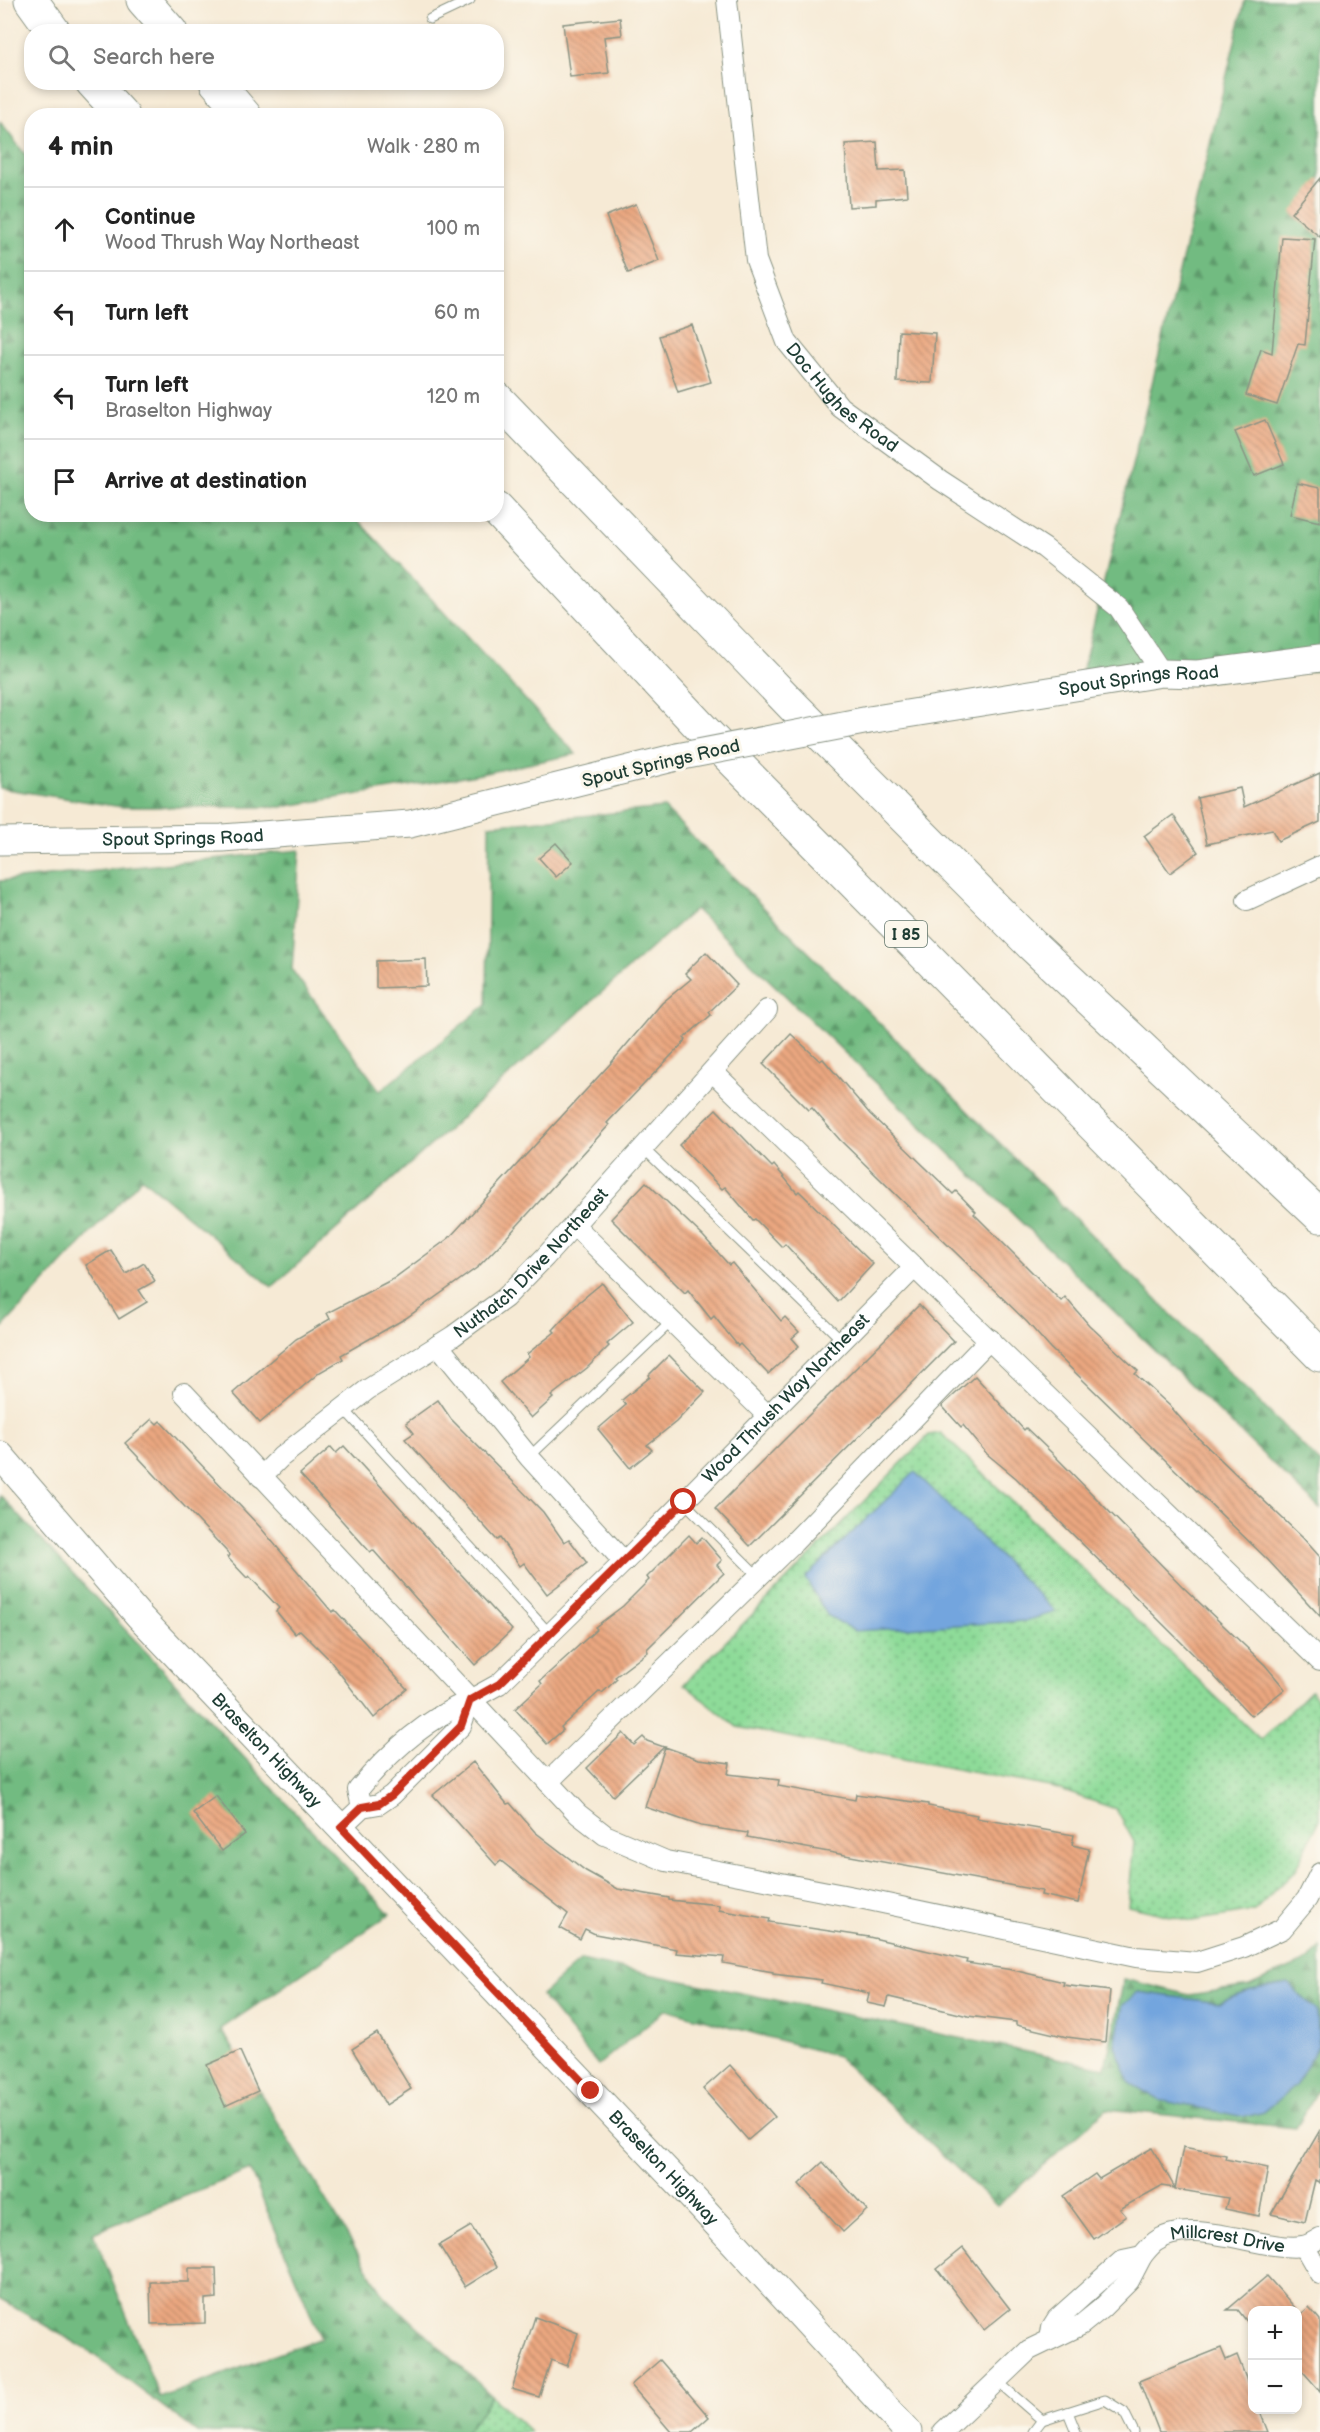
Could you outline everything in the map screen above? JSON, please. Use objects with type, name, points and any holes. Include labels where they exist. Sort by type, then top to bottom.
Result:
[{"type":"highway","points":[[31,0],[48,24]]},
{"type":"highway","points":[[143,0],[164,24]]},
{"type":"highway","points":[[99,90],[116,108]]},
{"type":"highway","points":[[223,90],[238,108]]},
{"type":"highway","points":[[504,406],[795,708],[1032,945],[1320,1216]]},
{"type":"highway","name":"I 85","points":[[504,518],[708,735],[1320,1355]]},
{"type":"street","name":"Doc Hughes Road","points":[[727,0],[756,260],[787,342],[840,407],[940,480],[1044,548],[1119,608],[1162,673]]},
{"type":"street","name":"Spout Springs Road","points":[[0,841],[222,838],[410,824],[676,757],[868,720],[1162,673],[1198,674],[1320,658]]},
{"type":"street","points":[[1247,900],[1320,866]]},
{"type":"street","name":"Nuthatch Drive Northeast","points":[[261,1477],[281,1457],[343,1408],[504,1298],[574,1225],[767,1010]]},
{"type":"street","points":[[713,1072],[1320,1661]]},
{"type":"street","points":[[574,1225],[768,1416]]},
{"type":"street","name":"Wood Thrush Way Northeast","points":[[362,1807],[358,1790],[373,1773],[423,1726],[499,1684],[684,1502],[915,1267]]},
{"type":"street","points":[[548,1782],[759,1576],[990,1340]]},
{"type":"street","points":[[438,1345],[529,1457],[624,1562]]},
{"type":"street","points":[[184,1393],[578,1814],[605,1835],[666,1861],[859,1898],[1136,1957],[1197,1962],[1244,1947],[1282,1929],[1307,1899],[1320,1873]]},
{"type":"street","name":"Braselton Highway","points":[[0,1455],[139,1616],[759,2268],[908,2432]]},
{"type":"street","points":[[341,1827],[362,1807],[379,1804],[392,1795],[461,1726],[470,1700]]},
{"type":"street","name":"Millcrest Drive","points":[[943,2432],[1029,2350],[1081,2325],[1107,2304],[1136,2271],[1142,2256],[1156,2241],[1176,2235],[1213,2234],[1284,2246],[1312,2242]]},
{"type":"street","points":[[1312,2242],[1320,2274]]},
{"type":"lane","points":[[430,19],[470,0]]},
{"type":"lane","points":[[643,1148],[843,1341]]},
{"type":"lane","points":[[529,1457],[672,1321]]},
{"type":"lane","points":[[343,1408],[550,1634]]},
{"type":"lane","points":[[684,1502],[759,1576]]},
{"type":"lane","points":[[997,2381],[1042,2420]]},
{"type":"lane","points":[[1033,2432],[1042,2420],[1106,2400],[1124,2412],[1134,2432]]},
{"type":"lane","points":[[1068,2412],[1076,2432]]},
{"type":"green space","points":[[1245,0],[1320,0],[1320,670],[1077,693]]},
{"type":"green space","points":[[0,122],[24,153],[24,522],[360,522],[576,754],[476,775],[281,807],[122,807],[0,788]]},
{"type":"green space","points":[[664,808],[1320,1463],[1320,1509],[695,909],[272,1287],[142,1178],[0,1330],[0,881],[300,850],[292,970],[380,1091],[487,1004],[489,825]]},
{"type":"green space","points":[[941,1433],[1261,1740],[1311,1690],[1320,1706],[1320,1819],[1294,1872],[1254,1911],[1192,1921],[1128,1906],[1134,1842],[1116,1809],[1055,1788],[737,1727],[684,1684],[929,1435]]},
{"type":"green space","points":[[0,1495],[390,1914],[221,2029],[384,2295],[492,2396],[466,2432],[197,2432],[86,2349],[0,2299]],"holes":[[[250,2170],[321,2338],[160,2398],[93,2233]]]},
{"type":"green space","points":[[1320,1947],[1320,2086],[1296,2128],[1107,2109],[997,2206],[837,2056],[666,2009],[598,2065],[541,1995],[581,1960],[1105,2068],[1124,1979],[1189,1995],[1249,1986],[1309,1960]],"holes":[[[1138,1992],[1219,2003],[1115,2045]]]},
{"type":"green space","points":[[492,2396],[530,2432],[466,2432]]},
{"type":"water","points":[[915,1472],[1056,1612],[1025,1621],[854,1631],[827,1615],[805,1578]]},
{"type":"water","points":[[1288,1983],[1317,2011],[1319,2044],[1295,2086],[1264,2112],[1245,2117],[1159,2100],[1130,2083],[1115,2045],[1123,2005],[1138,1992],[1219,2003],[1251,1990]]},
{"type":"building","points":[[620,18],[622,35],[604,37],[609,73],[570,77],[563,24]]},
{"type":"building","points":[[877,142],[879,171],[905,170],[907,196],[876,199],[876,205],[849,207],[845,144]]},
{"type":"building","points":[[1320,178],[1320,237],[1291,213]]},
{"type":"building","points":[[636,204],[659,261],[628,273],[606,216]]},
{"type":"building","points":[[1282,237],[1315,239],[1305,345],[1298,344],[1277,405],[1246,395],[1261,349],[1272,353]]},
{"type":"building","points":[[692,325],[711,382],[678,392],[659,336]]},
{"type":"building","points":[[899,331],[935,333],[932,383],[897,382]]},
{"type":"building","points":[[1265,420],[1284,464],[1254,476],[1235,432]]},
{"type":"building","points":[[1297,483],[1320,488],[1320,522],[1290,515]]},
{"type":"building","points":[[1320,773],[1320,822],[1278,841],[1272,830],[1207,844],[1197,798],[1240,788],[1244,807]]},
{"type":"building","points":[[1173,815],[1198,852],[1170,873],[1144,836]]},
{"type":"building","points":[[556,843],[573,862],[556,877],[539,858]]},
{"type":"building","points":[[706,952],[737,985],[709,1012],[711,1015],[684,1038],[686,1040],[607,1123],[609,1125],[506,1238],[478,1267],[406,1318],[341,1355],[343,1359],[320,1372],[260,1423],[233,1393],[296,1339],[330,1319],[327,1313],[393,1279],[449,1238],[611,1063],[662,1003],[691,979],[685,973]]},
{"type":"building","points":[[426,959],[427,986],[376,988],[376,961]]},
{"type":"building","points":[[791,1034],[820,1061],[823,1059],[870,1114],[953,1194],[956,1191],[976,1212],[974,1214],[1061,1301],[1065,1297],[1089,1325],[1138,1371],[1135,1374],[1170,1406],[1194,1434],[1303,1538],[1320,1557],[1320,1616],[1268,1560],[840,1140],[812,1108],[809,1110],[763,1064]]},
{"type":"building","points":[[716,1109],[772,1167],[774,1165],[797,1193],[799,1191],[873,1264],[838,1302],[785,1244],[782,1247],[755,1219],[753,1220],[725,1187],[722,1189],[679,1145]]},
{"type":"building","points":[[646,1182],[703,1236],[729,1265],[732,1263],[781,1321],[785,1317],[799,1332],[792,1338],[799,1346],[768,1374],[740,1344],[738,1346],[714,1316],[711,1319],[688,1290],[685,1293],[611,1219]]},
{"type":"building","points":[[111,1250],[126,1274],[144,1263],[155,1281],[139,1290],[147,1302],[119,1319],[86,1265]]},
{"type":"building","points":[[602,1283],[633,1322],[607,1344],[609,1346],[587,1368],[551,1396],[553,1398],[531,1418],[500,1382],[529,1357],[527,1354],[555,1332],[553,1330],[579,1302]]},
{"type":"building","points":[[919,1305],[954,1341],[750,1546],[715,1509]]},
{"type":"building","points":[[669,1355],[705,1392],[676,1422],[647,1445],[652,1450],[630,1468],[598,1429],[626,1405],[622,1400],[650,1377],[649,1375]]},
{"type":"building","points":[[975,1376],[1024,1430],[1026,1428],[1053,1454],[1183,1587],[1265,1665],[1285,1689],[1251,1716],[1201,1662],[1016,1478],[987,1454],[963,1425],[961,1427],[942,1406]]},
{"type":"building","points":[[438,1400],[451,1419],[543,1512],[564,1542],[569,1539],[587,1563],[547,1594],[524,1563],[520,1566],[500,1538],[497,1540],[405,1439],[414,1433],[406,1423]]},
{"type":"building","points":[[152,1419],[157,1424],[160,1421],[260,1527],[332,1612],[335,1610],[407,1689],[374,1718],[328,1658],[300,1630],[295,1634],[276,1611],[279,1608],[249,1576],[247,1578],[227,1557],[230,1555],[125,1443]]},
{"type":"building","points":[[344,1446],[512,1630],[475,1665],[373,1550],[370,1552],[300,1474],[331,1447],[336,1453]]},
{"type":"building","points":[[689,1535],[696,1543],[702,1537],[722,1560],[717,1565],[724,1573],[647,1649],[648,1652],[615,1677],[617,1679],[602,1693],[600,1691],[561,1727],[563,1730],[547,1744],[515,1709],[542,1684],[540,1681],[597,1629],[595,1627],[623,1606],[649,1580],[647,1577]]},
{"type":"building","points":[[623,1733],[634,1745],[643,1737],[647,1741],[664,1747],[613,1796],[587,1768]]},
{"type":"building","points":[[665,1747],[699,1759],[730,1763],[728,1774],[779,1780],[778,1786],[855,1800],[856,1794],[928,1804],[928,1806],[977,1815],[976,1818],[1074,1835],[1072,1845],[1089,1849],[1078,1903],[1041,1895],[1042,1891],[747,1837],[748,1833],[701,1826],[645,1807]]},
{"type":"building","points":[[473,1762],[507,1804],[510,1803],[535,1832],[586,1871],[618,1889],[669,1898],[669,1900],[719,1905],[719,1910],[770,1919],[769,1922],[869,1937],[967,1960],[966,1963],[1013,1970],[1064,1982],[1063,1985],[1110,1991],[1105,2042],[1067,2037],[1016,2025],[1016,2022],[968,2016],[889,1997],[886,2007],[867,2003],[869,1993],[821,1983],[822,1980],[773,1974],[773,1972],[723,1963],[724,1957],[676,1953],[677,1949],[595,1934],[585,1929],[580,1939],[560,1928],[568,1914],[501,1861],[496,1865],[433,1795]]},
{"type":"building","points":[[216,1796],[245,1834],[222,1851],[193,1813]]},
{"type":"building","points":[[377,2033],[411,2089],[386,2105],[352,2049]]},
{"type":"building","points":[[240,2051],[258,2091],[225,2106],[207,2065]]},
{"type":"building","points":[[730,2065],[775,2117],[748,2140],[703,2089]]},
{"type":"building","points":[[1320,2130],[1320,2183],[1315,2180],[1305,2222],[1271,2214]]},
{"type":"building","points":[[1183,2147],[1226,2155],[1225,2159],[1268,2168],[1259,2216],[1225,2209],[1228,2198],[1175,2189]]},
{"type":"building","points":[[1152,2148],[1175,2188],[1161,2186],[1120,2209],[1126,2216],[1094,2239],[1063,2196],[1095,2174],[1099,2179]]},
{"type":"building","points":[[823,2162],[867,2210],[843,2232],[799,2184]]},
{"type":"building","points":[[471,2226],[497,2267],[465,2287],[439,2245]]},
{"type":"building","points":[[963,2248],[1010,2309],[984,2330],[937,2269]]},
{"type":"building","points":[[189,2268],[216,2268],[217,2298],[205,2299],[205,2323],[151,2324],[150,2282],[189,2282]]},
{"type":"building","points":[[1267,2276],[1293,2306],[1248,2306],[1248,2323],[1238,2310],[1227,2310]]},
{"type":"building","points":[[1309,2307],[1320,2320],[1320,2391],[1302,2371],[1302,2313]]},
{"type":"building","points":[[535,2317],[578,2333],[567,2366],[551,2360],[539,2397],[512,2389]]},
{"type":"building","points":[[1221,2348],[1226,2360],[1237,2355],[1248,2384],[1248,2414],[1261,2414],[1268,2432],[1159,2432],[1139,2381]]},
{"type":"building","points":[[660,2360],[709,2417],[692,2432],[671,2432],[631,2385]]},
{"type":"route","points":[[591,2091],[341,1827],[362,1807],[379,1804],[392,1795],[461,1726],[470,1700],[499,1684],[684,1502]]}]
